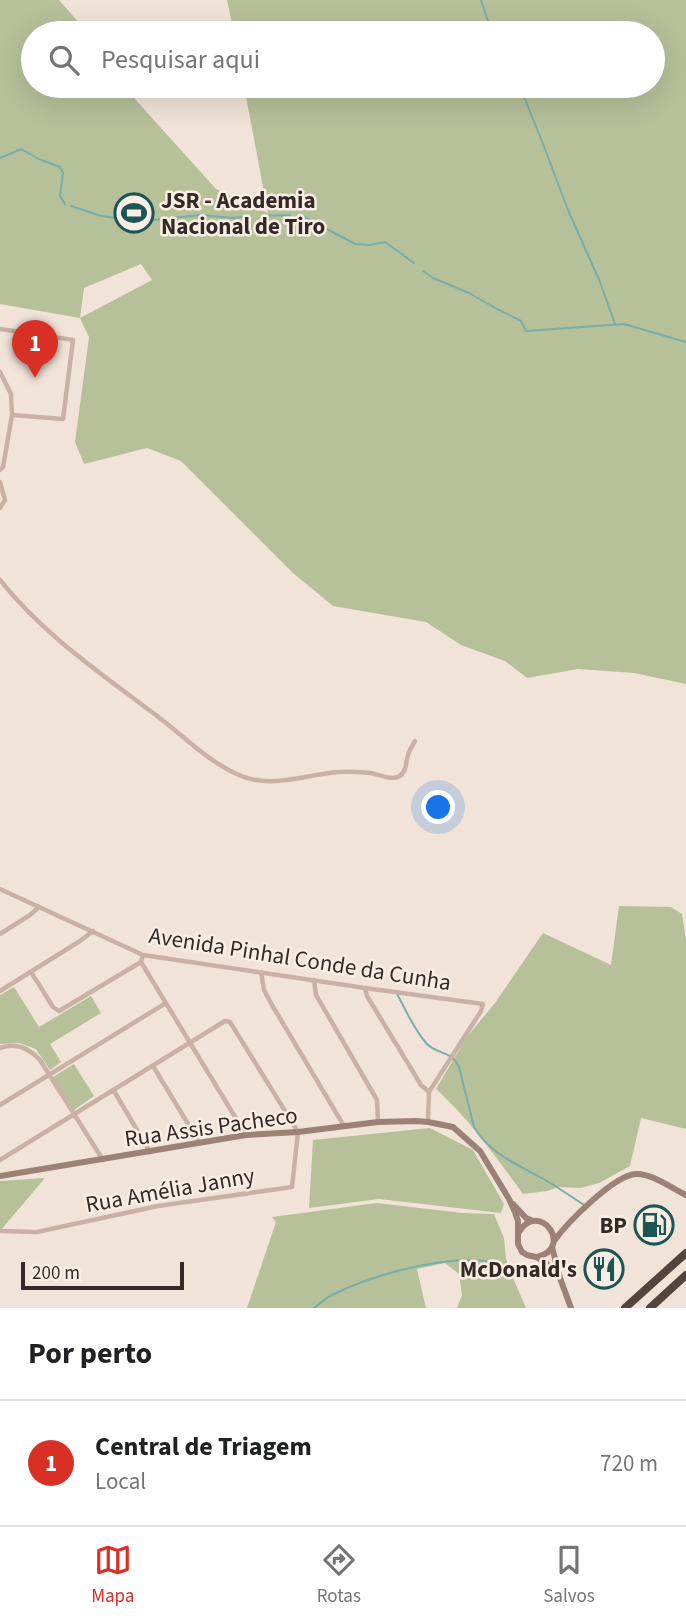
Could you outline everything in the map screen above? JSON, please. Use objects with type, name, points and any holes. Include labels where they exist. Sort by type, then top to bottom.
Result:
[{"type":"highway","points":[[625,1308],[686,1253]]},
{"type":"highway","points":[[650,1308],[686,1275]]},
{"type":"street","points":[[0,329],[73,340],[63,419],[12,415]]},
{"type":"street","points":[[0,372],[10,394],[12,415],[4,467],[0,470]]},
{"type":"street","points":[[0,482],[5,500],[0,508]]},
{"type":"street","points":[[0,580],[22,606],[66,646],[212,760],[245,777],[290,781],[322,773],[344,772],[397,777],[404,772],[408,754],[415,741]]},
{"type":"street","name":"Avenida Pinhal Conde da Cunha","points":[[0,889],[143,954],[483,1004],[429,1092]]},
{"type":"street","points":[[0,934],[39,907]]},
{"type":"street","points":[[0,990],[93,931]]},
{"type":"street","points":[[31,972],[52,1007],[59,1011],[141,962],[143,954]]},
{"type":"street","points":[[141,962],[246,1135]]},
{"type":"street","points":[[261,972],[264,990],[345,1127]]},
{"type":"street","points":[[314,980],[316,995],[377,1100],[378,1122]]},
{"type":"street","points":[[365,988],[421,1085],[429,1092],[428,1122]]},
{"type":"street","points":[[0,1105],[166,1003]]},
{"type":"street","points":[[0,1160],[225,1021],[230,1023],[298,1132]]},
{"type":"street","points":[[0,1048],[12,1045],[31,1051],[50,1075],[103,1160]]},
{"type":"street","points":[[153,1066],[199,1142]]},
{"type":"street","points":[[114,1091],[150,1152]]},
{"type":"street","name":"Rua Assis Pacheco","points":[[0,1176],[246,1135],[298,1132],[378,1122],[416,1121],[453,1127],[480,1151],[509,1199]]},
{"type":"street","name":"Rua Amélia Janny","points":[[0,1231],[37,1232],[159,1206],[292,1187],[298,1132]]},
{"type":"street","points":[[536,1257],[547,1253],[572,1220],[621,1178],[636,1174],[648,1176],[686,1195]]},
{"type":"street","points":[[509,1199],[526,1218],[533,1221]]},
{"type":"street","points":[[509,1199],[518,1221],[518,1244],[522,1252],[551,1267],[560,1278]]},
{"type":"street","points":[[549,1227],[572,1220]]},
{"type":"street","points":[[518,1234],[526,1223],[533,1221],[540,1221],[549,1227],[554,1236],[553,1244],[560,1278],[571,1308]]},
{"type":"green space","points":[[0,0],[59,0],[77,21],[21,21],[21,98],[134,98],[216,189],[268,213],[246,98],[665,98],[665,21],[231,21],[227,0],[686,0],[686,684],[634,673],[578,669],[527,678],[505,661],[461,645],[426,622],[333,606],[293,573],[181,461],[147,448],[84,464],[75,442],[89,337],[80,318],[0,304]],"holes":[[[141,264],[152,280],[80,318],[84,288]]]},
{"type":"green space","points":[[619,906],[671,907],[682,914],[686,940],[686,1129],[641,1118],[630,1166],[599,1183],[581,1188],[558,1187],[523,1194],[471,1126],[436,1089],[466,1038],[495,1003],[543,933],[611,965]]},
{"type":"green space","points":[[14,987],[39,1027],[91,996],[101,1013],[50,1044],[61,1062],[50,1070],[36,1049],[19,1043],[0,1044],[0,995]]},
{"type":"green space","points":[[74,1064],[94,1096],[74,1110],[53,1077]]},
{"type":"green space","points":[[430,1128],[473,1150],[504,1204],[501,1213],[379,1199],[309,1208],[313,1140]]},
{"type":"green space","points":[[45,1178],[0,1231],[0,1181]]},
{"type":"green space","points":[[377,1203],[494,1214],[504,1238],[510,1271],[526,1308],[457,1308],[462,1295],[459,1274],[445,1263],[417,1269],[426,1308],[247,1308],[276,1222],[272,1217]]},
{"type":"waterway","points":[[481,0],[488,21]]},
{"type":"waterway","points":[[524,98],[615,324]]},
{"type":"waterway","points":[[0,158],[21,149],[60,167],[63,173],[60,196],[65,204]]},
{"type":"waterway","points":[[71,206],[101,216],[123,219],[154,220],[200,215],[233,218],[251,216]]},
{"type":"waterway","points":[[262,216],[290,215]]},
{"type":"waterway","points":[[301,215],[355,244],[385,242],[414,263]]},
{"type":"waterway","points":[[423,271],[521,321],[526,331],[624,324],[686,342]]},
{"type":"waterway","points":[[397,994],[427,1044],[448,1055],[459,1067],[474,1127],[481,1137],[497,1153],[584,1205]]},
{"type":"waterway","points":[[314,1308],[329,1296],[347,1288],[382,1275],[420,1266],[457,1260],[486,1261],[506,1266]]},
{"type":"place","name":"JSR - Academia Nacional de Tiro","points":[[134,213]]},
{"type":"place","name":"Central de Triagem","points":[[35,378]]},
{"type":"place","name":"BP","points":[[654,1225]]},
{"type":"place","name":"McDonald's","points":[[604,1269]]}]
